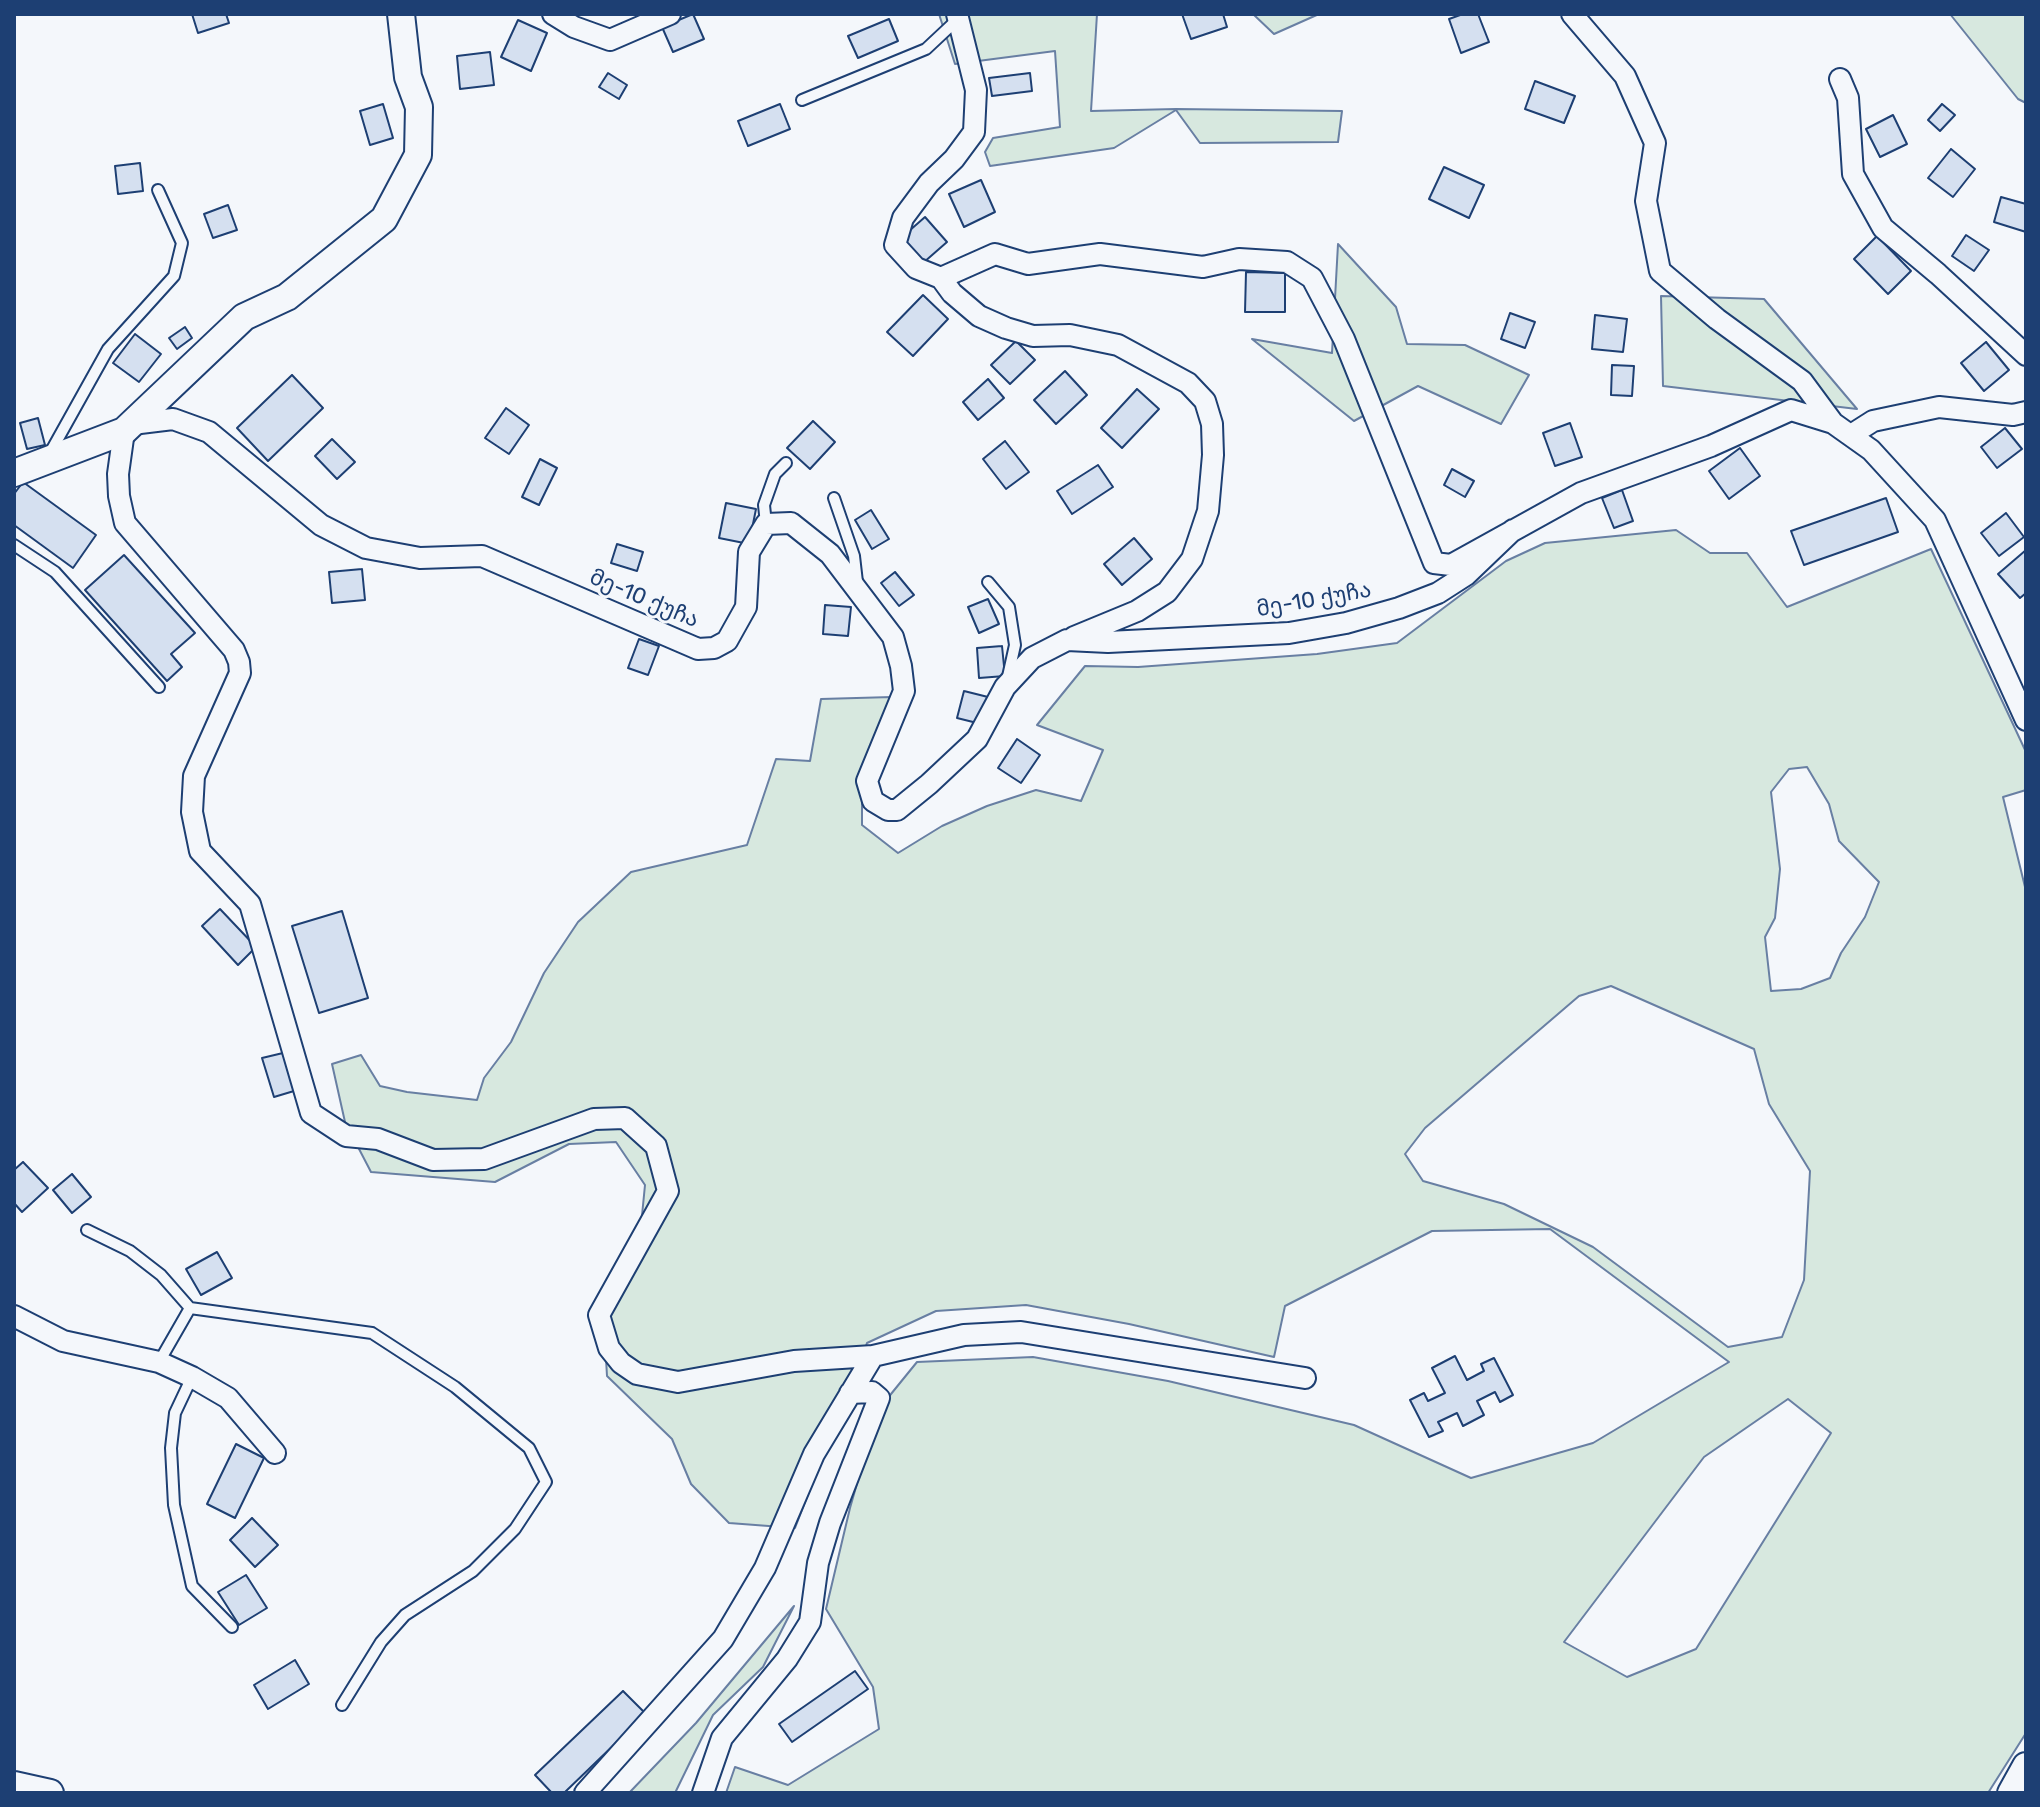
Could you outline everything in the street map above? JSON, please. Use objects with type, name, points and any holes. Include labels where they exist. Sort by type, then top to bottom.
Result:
[{"type":"street","points":[[14,473],[128,427],[244,317],[287,297],[384,219],[418,155],[419,107],[408,77],[401,14]]},
{"type":"street","points":[[553,14],[574,27],[610,40],[670,14]]},
{"type":"street","points":[[1572,14],[1625,76],[1655,143],[1646,201],[1660,271],[1717,319],[1802,381],[1842,429],[1871,450],[1935,520],[2026,720]]},
{"type":"street","points":[[766,524],[791,523],[830,554],[893,637],[904,691],[867,781],[873,801],[888,810],[897,810],[977,739],[1005,687],[1032,658],[1137,611],[1167,592],[1192,559],[1208,511],[1213,455],[1212,424],[1205,401],[1188,383],[1118,345],[1070,335],[1033,336],[979,316],[952,293],[941,278],[916,268],[895,245],[903,218],[974,132],[976,90],[958,16]]},
{"type":"street","points":[[1840,79],[1848,98],[1853,174],[1883,228],[2026,355]]},
{"type":"street","points":[[941,278],[995,254],[1028,264],[1100,254],[1203,267],[1239,259],[1287,262],[1312,278],[1344,339],[1434,563],[1451,565],[1581,493],[1711,446],[1791,410],[1842,429],[1939,407],[2013,415],[2026,412]]},
{"type":"street","name":"მე-10 ქუჩა","points":[[128,427],[173,419],[209,432],[321,525],[366,548],[420,558],[482,556],[698,649],[714,648],[727,641],[746,607],[749,552],[766,524]]},
{"type":"street","points":[[128,427],[118,474],[125,523],[234,650],[239,662],[240,673],[194,776],[192,812],[200,851],[250,904],[311,1113],[346,1136],[378,1139],[433,1160],[484,1159],[594,1119],[625,1118],[656,1146],[668,1191],[599,1315],[609,1348],[621,1363],[637,1374],[678,1382],[794,1361],[873,1356],[964,1335],[1021,1332],[1305,1378]]},
{"type":"street","name":"მე-10 ქუჩა","points":[[1067,640],[1108,642],[1289,633],[1346,623],[1438,593],[1466,575],[1513,530]]},
{"type":"street","points":[[14,1316],[63,1341],[159,1362],[192,1377],[228,1398],[275,1453]]},
{"type":"street","points":[[585,1793],[723,1639],[765,1568],[814,1454],[873,1356]]},
{"type":"street","points":[[703,1793],[722,1738],[787,1659],[810,1622],[818,1563],[830,1523],[879,1398],[872,1392],[850,1393]]},
{"type":"street","points":[[2011,1793],[2026,1766]]},
{"type":"street","points":[[14,1785],[50,1793]]},
{"type":"lane","points":[[802,100],[926,49],[958,16]]},
{"type":"lane","points":[[46,460],[108,349],[174,276],[182,243],[158,190]]},
{"type":"lane","points":[[766,524],[764,505],[775,474],[786,463]]},
{"type":"lane","points":[[834,498],[854,556],[858,588]]},
{"type":"lane","points":[[14,545],[55,572],[159,687]]},
{"type":"lane","points":[[988,582],[1009,607],[1015,645],[1005,687]]},
{"type":"lane","points":[[87,1230],[130,1251],[161,1275],[190,1308],[372,1333],[455,1387],[529,1448],[546,1482],[515,1529],[473,1571],[405,1615],[381,1642],[342,1705]]},
{"type":"lane","points":[[159,1362],[190,1308]]},
{"type":"lane","points":[[192,1377],[175,1413],[171,1448],[174,1505],[192,1586],[232,1627]]},
{"type":"shaded area","points":[[939,14],[1097,14],[1091,111],[1176,109],[1342,111],[1338,142],[1200,143],[1176,110],[1114,148],[990,166],[985,152],[993,138],[1060,127],[1055,51],[955,64]]},
{"type":"shaded area","points":[[1253,14],[1319,14],[1274,34]]},
{"type":"shaded area","points":[[1950,14],[2026,14],[2026,103],[2018,99]]},
{"type":"shaded area","points":[[1338,244],[1396,307],[1407,344],[1465,345],[1529,375],[1501,424],[1418,386],[1354,421],[1252,339],[1332,353]]},
{"type":"shaded area","points":[[1661,296],[1764,299],[1857,409],[1663,386]]},
{"type":"shaded area","points":[[1676,530],[1710,553],[1747,553],[1787,607],[1931,549],[2026,752],[2026,790],[2003,797],[2026,891],[2026,1733],[1988,1793],[726,1793],[735,1767],[788,1785],[879,1729],[873,1687],[826,1609],[878,1410],[917,1362],[1033,1357],[1168,1381],[1354,1425],[1471,1478],[1593,1443],[1729,1362],[1550,1229],[1432,1231],[1285,1306],[1274,1357],[1129,1324],[1026,1305],[936,1311],[867,1343],[795,1528],[729,1523],[691,1484],[672,1439],[607,1376],[603,1307],[639,1246],[645,1185],[616,1142],[569,1144],[495,1182],[371,1172],[345,1122],[332,1064],[361,1055],[380,1086],[477,1100],[484,1078],[511,1042],[544,973],[578,922],[631,872],[747,845],[776,759],[810,761],[821,699],[892,697],[862,791],[862,825],[898,853],[942,826],[987,806],[1036,790],[1081,801],[1103,750],[1037,725],[1085,666],[1138,667],[1317,654],[1397,643],[1506,561],[1545,543]],"holes":[[[1807,767],[1829,804],[1839,841],[1879,882],[1865,917],[1841,953],[1830,978],[1801,989],[1771,991],[1765,937],[1775,918],[1780,869],[1771,792],[1789,769]],[[1611,986],[1754,1049],[1769,1104],[1810,1171],[1804,1280],[1782,1337],[1728,1347],[1593,1247],[1504,1204],[1423,1181],[1405,1154],[1425,1128],[1579,996]],[[1788,1399],[1831,1433],[1696,1649],[1627,1677],[1564,1642],[1704,1457]]]},
{"type":"shaded area","points":[[794,1606],[763,1667],[713,1715],[675,1793],[629,1793],[696,1723]]},
{"type":"building","points":[[192,14],[226,14],[229,23],[198,33]]},
{"type":"building","points":[[693,14],[704,39],[673,52],[662,27]]},
{"type":"building","points":[[1182,14],[1223,14],[1227,27],[1191,39]]},
{"type":"building","points":[[1463,14],[1478,14],[1489,42],[1461,53],[1449,19]]},
{"type":"building","points":[[889,19],[898,41],[858,58],[848,36]]},
{"type":"building","points":[[518,20],[547,33],[531,71],[501,57]]},
{"type":"building","points":[[490,52],[494,85],[460,89],[457,56]]},
{"type":"building","points":[[608,73],[627,85],[619,99],[599,87]]},
{"type":"building","points":[[1030,73],[1032,91],[992,96],[989,78]]},
{"type":"building","points":[[1535,81],[1575,96],[1564,123],[1525,109]]},
{"type":"building","points":[[383,104],[393,138],[370,145],[360,111]]},
{"type":"building","points":[[780,104],[790,129],[748,146],[738,121]]},
{"type":"building","points":[[1942,104],[1955,115],[1940,131],[1928,120]]},
{"type":"building","points":[[1893,115],[1907,144],[1880,157],[1866,129]]},
{"type":"building","points":[[1951,149],[1975,169],[1953,197],[1928,178]]},
{"type":"building","points":[[140,163],[143,191],[118,194],[115,166]]},
{"type":"building","points":[[1444,167],[1484,185],[1469,218],[1429,199]]},
{"type":"building","points":[[981,180],[995,212],[964,227],[949,194]]},
{"type":"building","points":[[2001,197],[2026,204],[2026,232],[1994,222]]},
{"type":"building","points":[[228,205],[237,230],[213,238],[204,214]]},
{"type":"building","points":[[925,217],[947,242],[923,263],[901,238]]},
{"type":"building","points":[[1966,235],[1989,250],[1974,271],[1952,256]]},
{"type":"building","points":[[1877,236],[1911,271],[1888,294],[1854,259]]},
{"type":"building","points":[[1246,272],[1285,273],[1285,312],[1245,312]]},
{"type":"building","points":[[923,295],[948,319],[913,356],[887,332]]},
{"type":"building","points":[[1510,313],[1535,322],[1525,348],[1501,339]]},
{"type":"building","points":[[1595,315],[1627,319],[1623,352],[1592,349]]},
{"type":"building","points":[[185,327],[192,338],[177,349],[169,338]]},
{"type":"building","points":[[135,334],[161,354],[139,382],[113,363]]},
{"type":"building","points":[[1016,341],[1035,360],[1010,384],[991,365]]},
{"type":"building","points":[[1986,342],[2009,370],[1984,391],[1961,363]]},
{"type":"building","points":[[1612,365],[1634,366],[1632,396],[1611,395]]},
{"type":"building","points":[[1065,371],[1087,395],[1056,424],[1034,400]]},
{"type":"building","points":[[292,375],[323,408],[268,461],[237,428]]},
{"type":"building","points":[[988,379],[1004,398],[978,420],[963,402]]},
{"type":"building","points":[[1137,389],[1159,409],[1122,448],[1101,428]]},
{"type":"building","points":[[506,408],[529,425],[509,454],[485,438]]},
{"type":"building","points":[[38,418],[45,445],[27,449],[20,423]]},
{"type":"building","points":[[813,421],[835,442],[810,469],[787,448]]},
{"type":"building","points":[[1570,423],[1582,457],[1555,466],[1543,433]]},
{"type":"building","points":[[2005,428],[2022,449],[1997,468],[1981,447]]},
{"type":"building","points":[[332,439],[355,462],[337,479],[315,456]]},
{"type":"building","points":[[1005,441],[1029,472],[1006,489],[983,459]]},
{"type":"building","points":[[1740,448],[1760,476],[1729,499],[1709,471]]},
{"type":"building","points":[[540,459],[557,468],[539,505],[522,497]]},
{"type":"building","points":[[1098,465],[1113,487],[1072,514],[1057,491]]},
{"type":"building","points":[[1452,469],[1474,481],[1465,497],[1444,485]]},
{"type":"building","points":[[23,482],[96,535],[73,568],[14,525],[14,494]]},
{"type":"building","points":[[1622,490],[1633,521],[1614,528],[1602,498]]},
{"type":"building","points":[[1886,498],[1898,532],[1804,565],[1791,531]]},
{"type":"building","points":[[726,503],[756,509],[749,544],[719,538]]},
{"type":"building","points":[[871,510],[889,539],[872,549],[855,520]]},
{"type":"building","points":[[2006,513],[2024,537],[1999,556],[1981,533]]},
{"type":"building","points":[[1134,538],[1152,559],[1122,585],[1104,564]]},
{"type":"building","points":[[617,544],[643,552],[637,571],[611,563]]},
{"type":"building","points":[[2026,550],[2026,593],[2020,598],[1998,574]]},
{"type":"building","points":[[124,555],[195,633],[171,654],[182,667],[167,681],[85,590]]},
{"type":"building","points":[[362,569],[365,600],[332,603],[329,572]]},
{"type":"building","points":[[895,572],[914,595],[899,606],[881,583]]},
{"type":"building","points":[[988,599],[999,624],[979,633],[968,607]]},
{"type":"building","points":[[825,605],[851,607],[848,636],[823,634]]},
{"type":"building","points":[[639,639],[659,646],[648,675],[628,668]]},
{"type":"building","points":[[1002,646],[1005,676],[979,678],[977,648]]},
{"type":"building","points":[[964,691],[988,697],[981,724],[957,718]]},
{"type":"building","points":[[1017,739],[1040,755],[1021,783],[998,768]]},
{"type":"building","points":[[220,909],[256,947],[238,965],[202,926]]},
{"type":"building","points":[[342,911],[368,998],[319,1013],[292,926]]},
{"type":"building","points":[[283,1053],[294,1091],[274,1097],[262,1058]]},
{"type":"building","points":[[23,1162],[48,1188],[22,1212],[14,1203],[14,1170]]},
{"type":"building","points":[[72,1174],[91,1197],[72,1213],[53,1190]]},
{"type":"building","points":[[217,1252],[232,1278],[201,1295],[186,1269]]},
{"type":"building","points":[[1455,1356],[1467,1380],[1484,1371],[1481,1364],[1494,1358],[1513,1395],[1500,1402],[1495,1392],[1477,1401],[1484,1415],[1463,1426],[1457,1413],[1438,1422],[1443,1431],[1429,1437],[1410,1400],[1424,1393],[1428,1401],[1445,1393],[1432,1368]]},
{"type":"building","points":[[236,1444],[264,1458],[235,1518],[207,1504]]},
{"type":"building","points":[[252,1518],[278,1545],[255,1567],[230,1540]]},
{"type":"building","points":[[246,1575],[267,1608],[239,1625],[218,1592]]},
{"type":"building","points":[[295,1660],[309,1684],[268,1709],[254,1685]]},
{"type":"building","points":[[855,1671],[868,1689],[792,1742],[779,1724]]},
{"type":"building","points":[[623,1691],[646,1714],[564,1793],[552,1793],[535,1775]]}]
